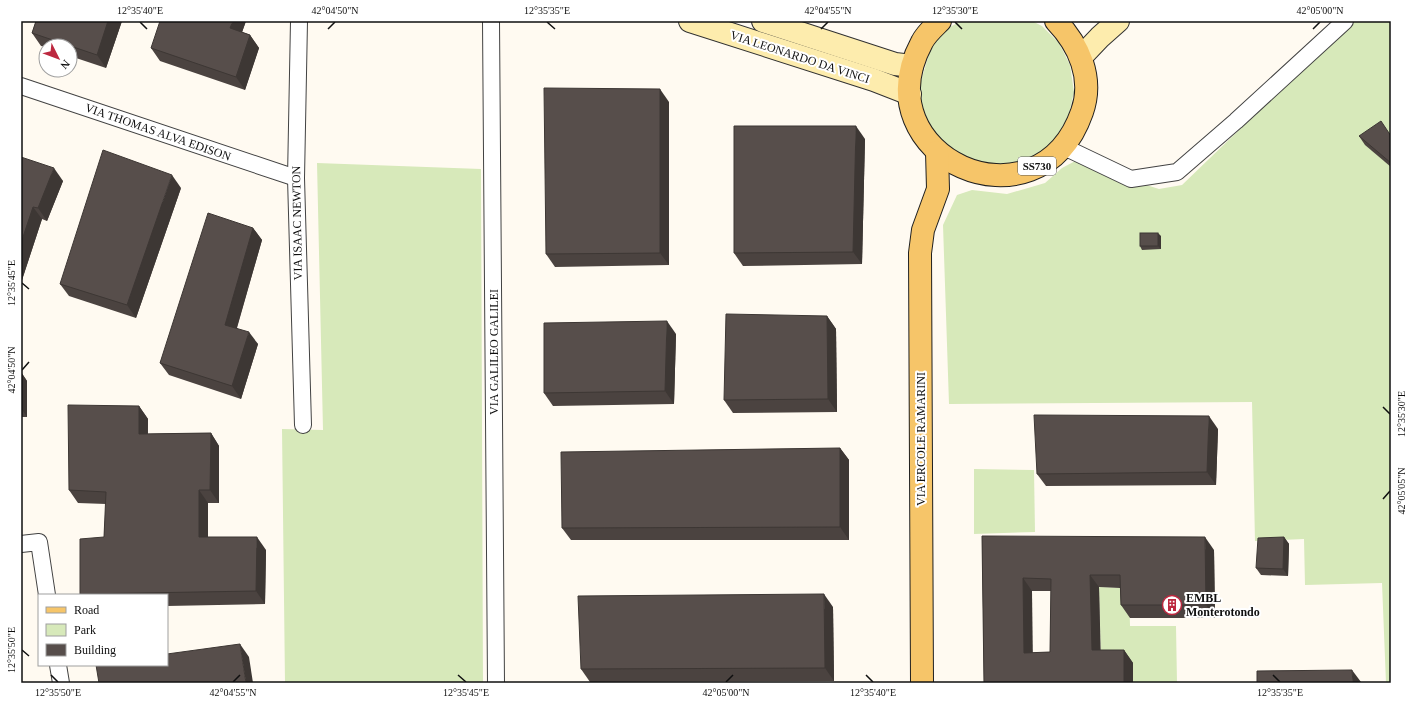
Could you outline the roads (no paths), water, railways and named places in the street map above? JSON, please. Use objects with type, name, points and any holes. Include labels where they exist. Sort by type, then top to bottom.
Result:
[{"type":"main road","name":"VIA LEONARDO DA VINCI","points":[[690,21],[874,80],[910,94]]},
{"type":"main road","name":"VIA LEONARDO DA VINCI","points":[[763,21],[890,62],[912,66]]},
{"type":"main road","name":"SS730","points":[[940,21],[923,40],[912,66],[910,94],[914,115],[923,135],[937,152],[955,165],[977,174],[1000,176],[1024,172],[1045,162],[1064,147],[1077,127],[1085,104],[1086,81],[1081,57],[1069,35],[1056,21]]},
{"type":"main road","points":[[1081,57],[1118,21]]},
{"type":"main road","name":"VIA ERCOLE RAMARINI","points":[[922,683],[920,253],[923,230],[936,198],[939,181],[937,152]]},
{"type":"main road","name":"VIA ERCOLE RAMARINI","points":[[936,198],[951,185],[977,174]]},
{"type":"street","name":"VIA ISAAC NEWTON","points":[[300,21],[296,178],[303,425]]},
{"type":"street","name":"VIA GALILEO GALILEI","points":[[491,21],[496,683]]},
{"type":"street","points":[[1064,147],[1131,179],[1177,172],[1236,121],[1345,21]]},
{"type":"street","name":"VIA THOMAS ALVA EDISON","points":[[21,86],[296,178]]},
{"type":"street","points":[[21,544],[39,542],[47,594]]},
{"type":"street","points":[[58,666],[61,683]]},
{"type":"place","name":"EMBL Monterotondo","points":[[1172,605]]}]
